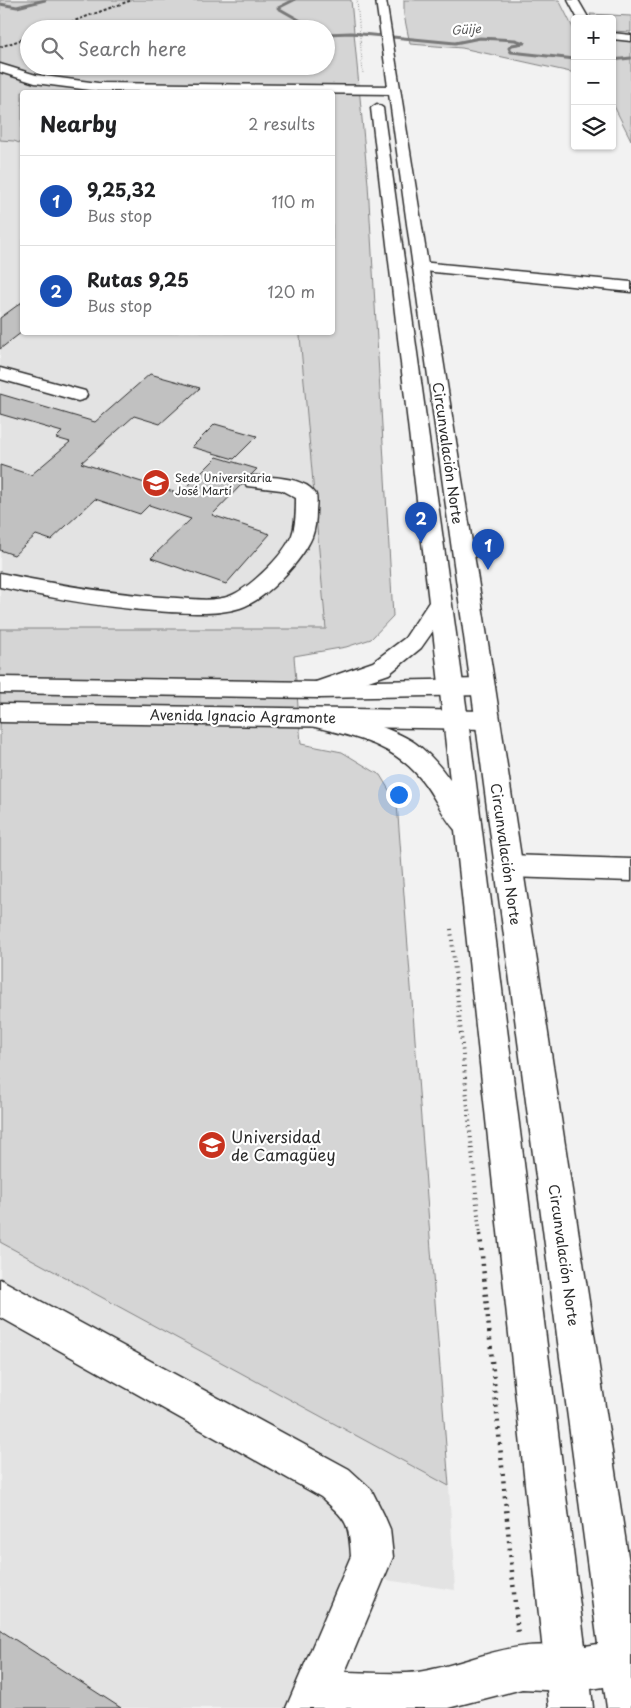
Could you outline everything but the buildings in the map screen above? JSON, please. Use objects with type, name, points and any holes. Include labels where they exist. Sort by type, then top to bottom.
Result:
[{"type":"main road","name":"Circunvalación Norte","points":[[381,0],[372,36],[377,90],[452,689],[471,720],[508,866],[630,1708]]},
{"type":"main road","points":[[573,0],[582,15]]},
{"type":"main road","points":[[616,36],[631,38]]},
{"type":"main road","points":[[0,68],[20,74]]},
{"type":"main road","points":[[22,75],[35,79],[98,87],[377,90]]},
{"type":"main road","name":"Circunvalación Norte","points":[[377,90],[420,267],[483,687],[471,720],[468,829],[569,1688]]},
{"type":"main road","points":[[420,267],[631,287]]},
{"type":"main road","points":[[0,373],[78,395]]},
{"type":"main road","points":[[0,580],[52,591],[141,604],[202,607],[238,601],[263,584],[283,564],[302,537],[306,516],[306,495],[285,484],[254,482]]},
{"type":"main road","points":[[319,690],[380,668],[413,643],[441,602]]},
{"type":"main road","name":"Avenida Ignacio Agramonte","points":[[0,685],[319,690],[483,687]]},
{"type":"main road","name":"Avenida Ignacio Agramonte","points":[[0,713],[471,720]]},
{"type":"main road","points":[[310,717],[366,730],[389,740],[416,757],[444,791],[468,829]]},
{"type":"main road","points":[[508,866],[631,870]]},
{"type":"main road","points":[[0,1297],[335,1483],[357,1503],[370,1529],[372,1557],[311,1701],[409,1701],[522,1667],[569,1688],[623,1664]]},
{"type":"path","points":[[356,0],[372,36],[377,90]]},
{"type":"path","points":[[450,922],[522,1667]]},
{"type":"shaded area","name":"Universidad de Camagüey","points":[[0,0],[351,0],[368,184],[393,616],[371,639],[346,647],[294,656],[301,744],[342,752],[380,775],[397,803],[449,1486],[0,1242],[0,629],[326,629],[300,335],[335,335],[335,90],[20,90],[20,143],[0,140]]},
{"type":"shaded area","points":[[404,0],[559,0],[571,24],[571,72],[462,48],[410,44],[404,15]]},
{"type":"shaded area","points":[[616,15],[631,16],[631,32],[616,31]]},
{"type":"shaded area","points":[[616,39],[631,40],[631,140],[616,110]]},
{"type":"shaded area","name":"Sede Universitaria José Martí","points":[[0,140],[14,140],[20,143],[20,335],[300,335],[326,630],[0,629]]},
{"type":"shaded area","name":"Universidad de Camagüey","points":[[0,779],[397,803],[449,1486],[455,1590],[372,1578],[320,1708],[0,1708]]},
{"type":"waterway","name":"Güije","points":[[0,4],[17,7],[45,0]]},
{"type":"waterway","name":"Güije","points":[[294,0],[278,8],[299,20]]},
{"type":"waterway","name":"Güije","points":[[335,34],[351,33],[455,43],[480,38],[515,40],[524,43],[512,45],[509,48],[511,52],[571,59]]},
{"type":"waterway","name":"Güije","points":[[616,60],[631,58]]},
{"type":"railway","points":[[77,20],[132,0]]},
{"type":"railway","points":[[0,47],[20,40]]},
{"type":"place","name":"Sede Universitaria José Martí","points":[[156,483]]},
{"type":"place","name":"Rutas 9,25","points":[[421,543]]},
{"type":"place","name":"9,25,32","points":[[488,570]]},
{"type":"place","name":"Universidad de Camagüey","points":[[212,1145]]}]
